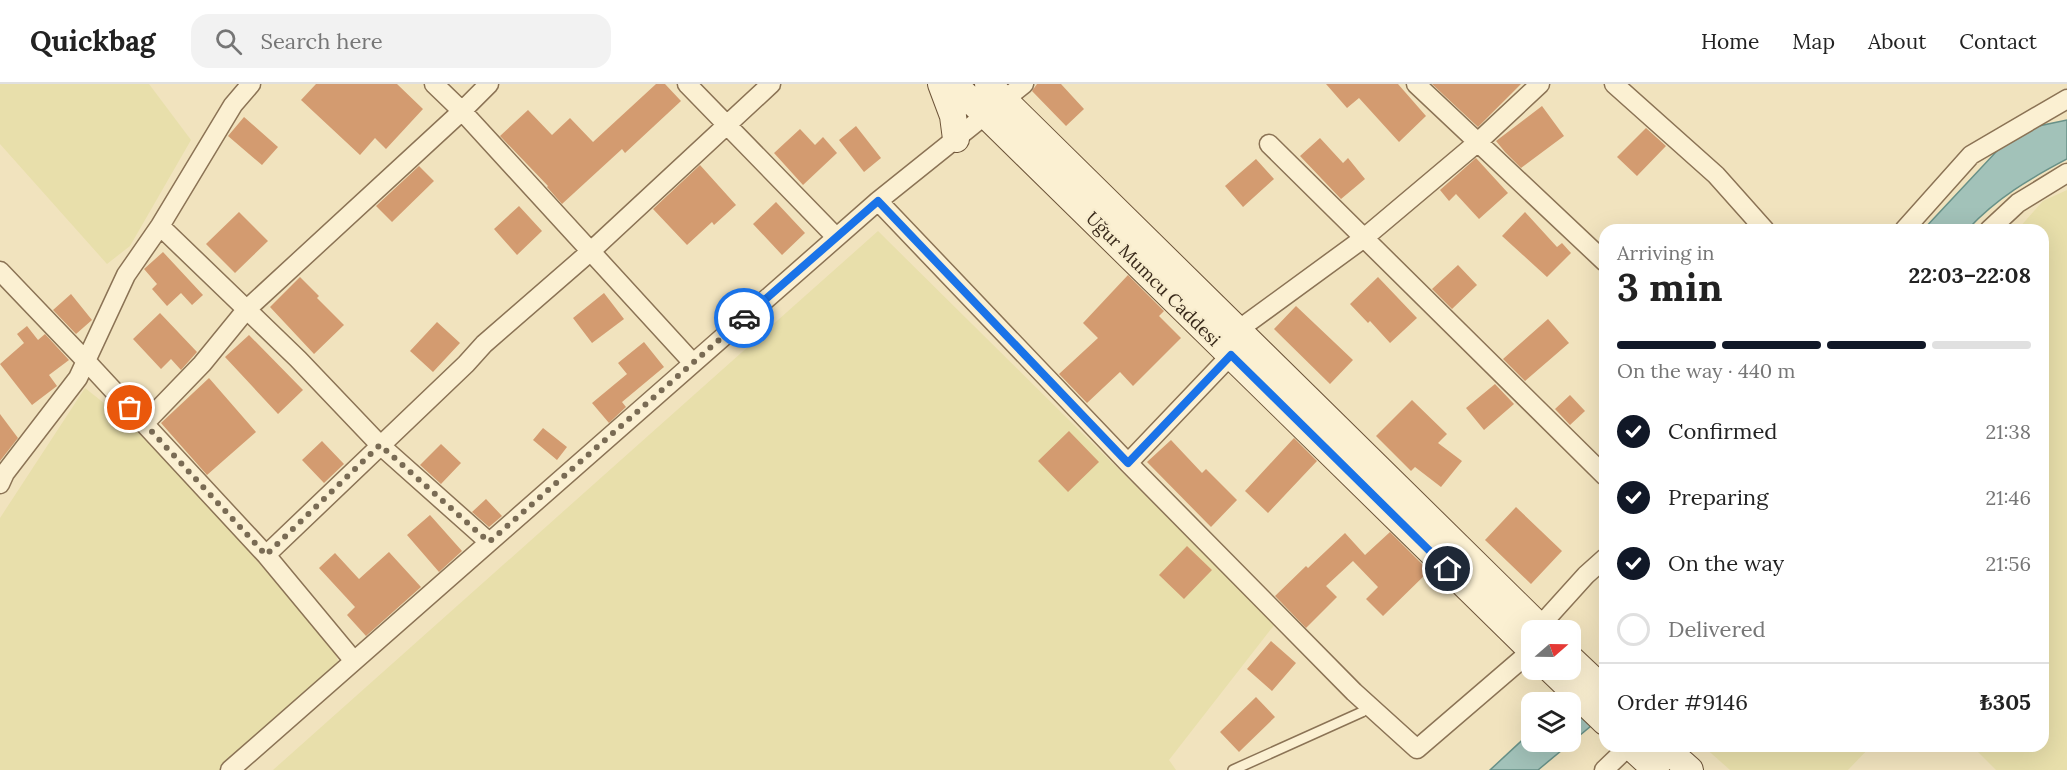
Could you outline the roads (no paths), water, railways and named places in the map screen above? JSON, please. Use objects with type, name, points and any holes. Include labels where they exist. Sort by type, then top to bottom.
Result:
[{"type":"street","points":[[0,484],[5,473],[78,378],[126,275],[160,226],[210,140],[250,84]]},
{"type":"street","points":[[434,84],[462,111],[693,363]]},
{"type":"street","points":[[144,424],[202,364],[246,310],[489,84]]},
{"type":"street","points":[[687,84],[837,237]]},
{"type":"street","points":[[266,555],[466,364],[483,344],[591,251],[771,84]]},
{"type":"street","points":[[941,84],[951,108],[956,139]]},
{"type":"street","name":"Uğur Mumcu Caddesi","points":[[954,84],[1001,96],[1533,620]]},
{"type":"street","points":[[1416,84],[1599,256]]},
{"type":"street","points":[[1238,330],[1364,238],[1478,142],[1540,84]]},
{"type":"street","points":[[1614,84],[1716,175],[1760,224]]},
{"type":"street","points":[[230,770],[878,201],[956,139],[1001,96]]},
{"type":"street","name":"Uğur Mumcu Caddesi","points":[[1001,96],[1231,355],[1521,641]]},
{"type":"street","points":[[1909,224],[1971,155],[2067,99]]},
{"type":"street","points":[[1269,144],[1599,470]]},
{"type":"street","points":[[1995,224],[2018,203],[2067,173]]},
{"type":"street","points":[[878,201],[1128,463],[1369,706],[1417,749],[1521,660]]},
{"type":"street","points":[[160,226],[298,359],[380,445],[489,542]]},
{"type":"street","points":[[0,271],[266,555],[354,661]]},
{"type":"street","points":[[1128,463],[1231,355]]},
{"type":"street","points":[[1548,620],[1586,575],[1599,563]]},
{"type":"street","points":[[1581,678],[1599,689]]},
{"type":"street","points":[[1573,680],[1599,714]]},
{"type":"street","points":[[1604,770],[1624,752]]},
{"type":"street","points":[[1636,752],[1656,770]]},
{"type":"street","points":[[1670,752],[1690,770]]},
{"type":"lane","points":[[1233,770],[1362,712],[1369,706]]},
{"type":"water","points":[[2067,120],[2067,159],[2014,190],[1973,224],[1929,224],[2009,138],[2029,128]]},
{"type":"water","points":[[1581,707],[1597,721],[1581,734]]},
{"type":"water","points":[[1521,741],[1521,752],[1560,752],[1538,770],[1490,770]]}]
